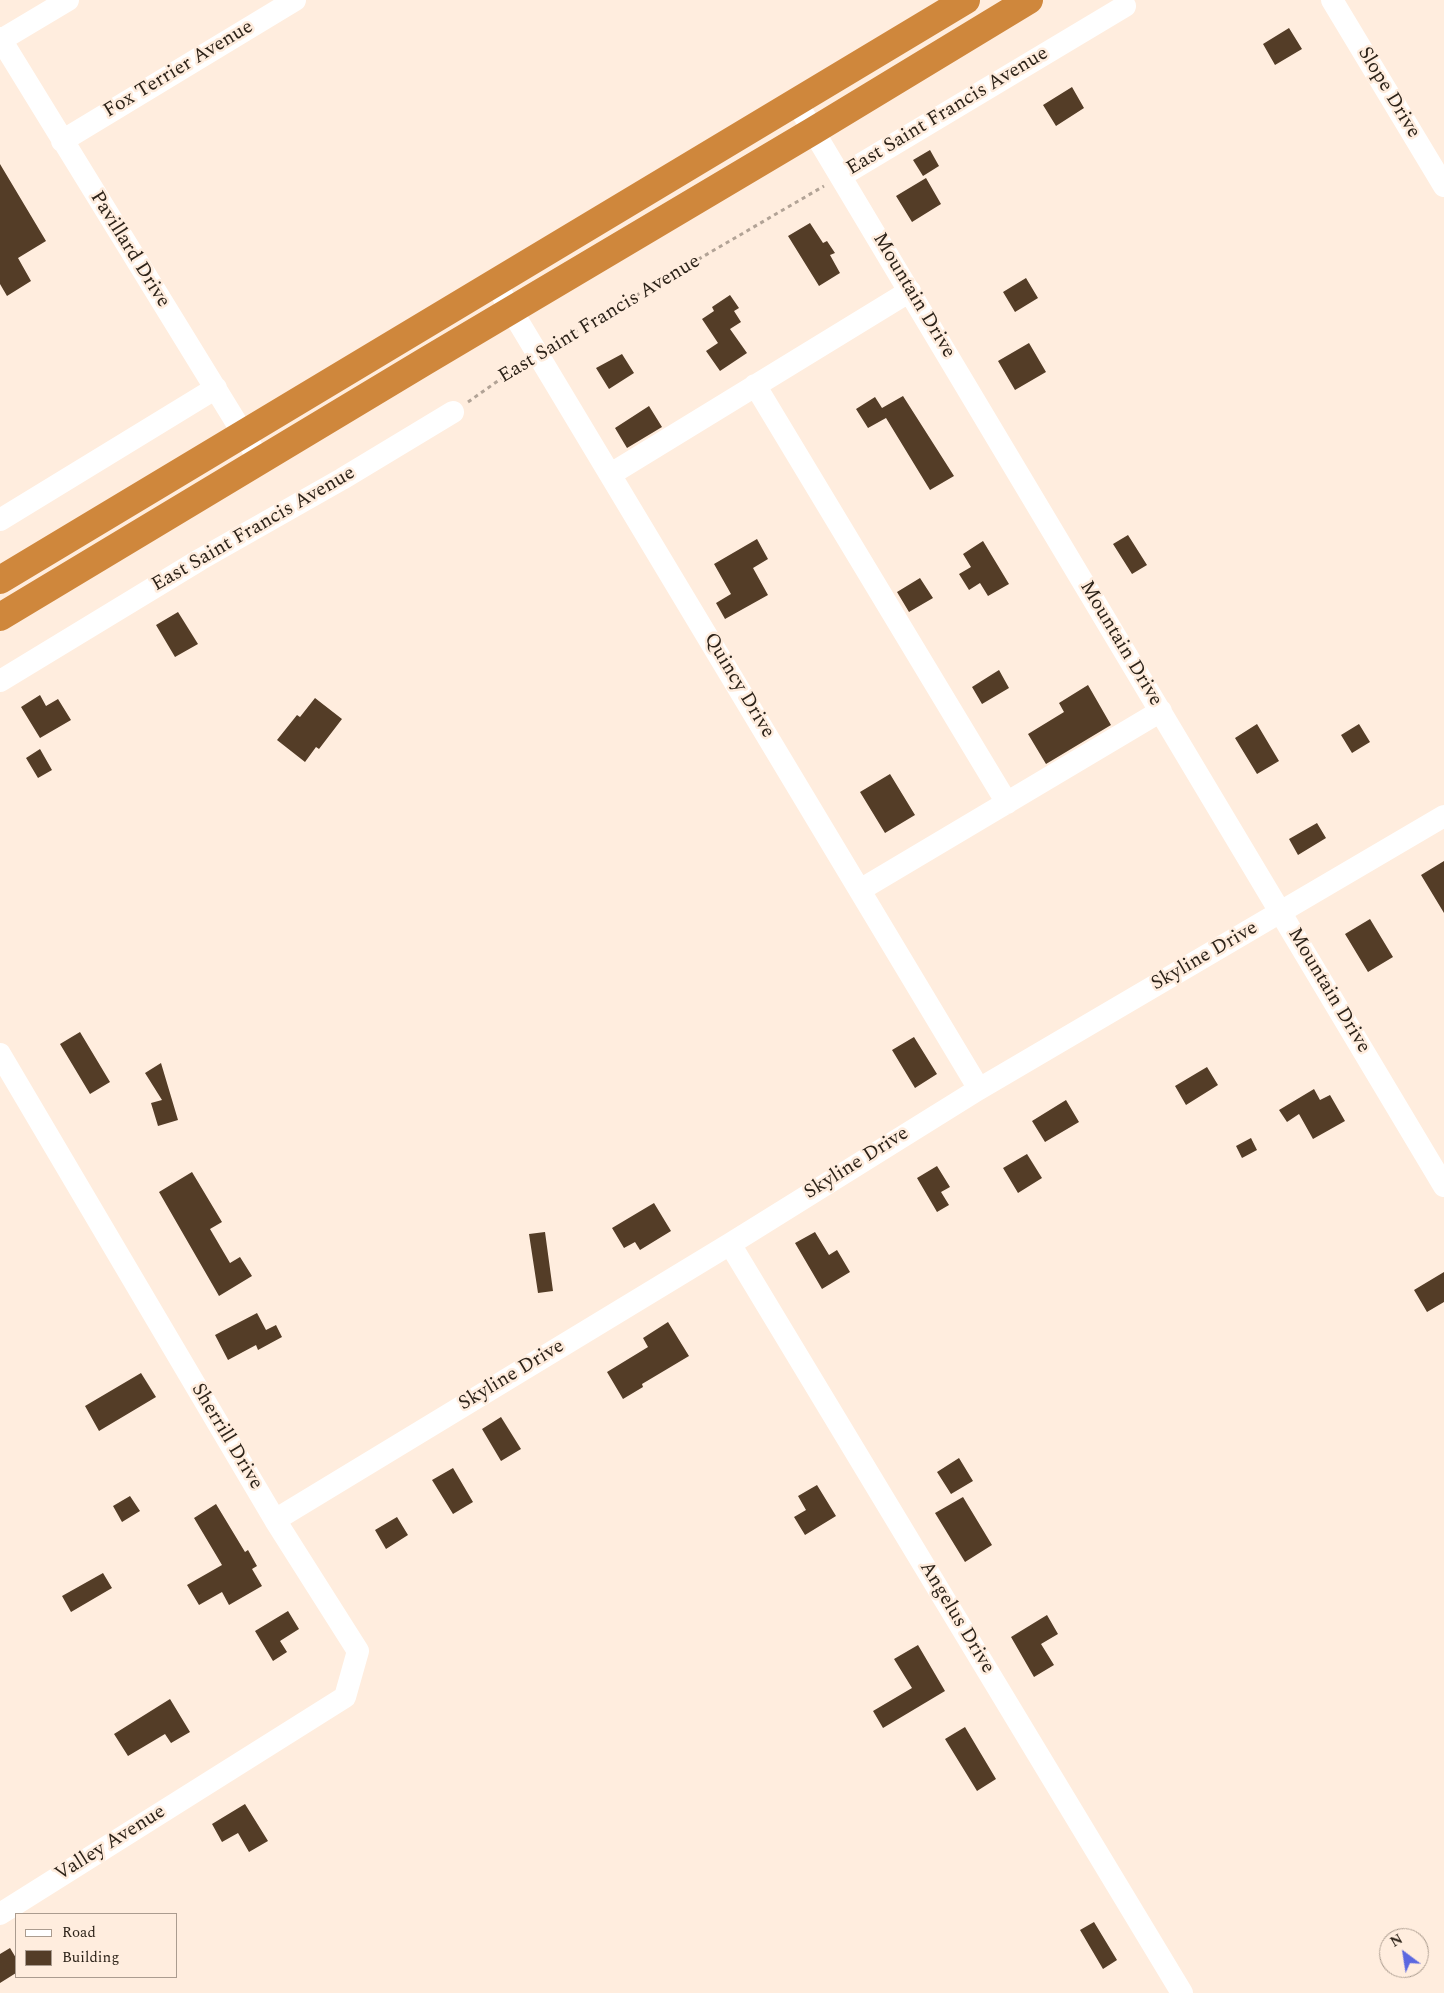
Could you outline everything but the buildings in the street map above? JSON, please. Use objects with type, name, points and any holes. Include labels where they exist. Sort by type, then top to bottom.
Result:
[{"type":"highway","points":[[0,580],[966,0]]},
{"type":"highway","points":[[0,617],[1029,0]]},
{"type":"street","points":[[1,39],[68,0]]},
{"type":"street","name":"Fox Terrier Avenue","points":[[62,141],[295,0]]},
{"type":"street","name":"Slope Drive","points":[[1332,0],[1444,186]]},
{"type":"street","name":"East Saint Francis Avenue","points":[[841,176],[1125,6]]},
{"type":"street","name":"Pavillard Drive","points":[[1,39],[260,461]]},
{"type":"street","name":"Mountain Drive","points":[[796,102],[1444,1186]]},
{"type":"street","name":"Quincy Drive","points":[[496,283],[979,1089]]},
{"type":"street","points":[[611,474],[910,291]]},
{"type":"street","points":[[755,385],[1006,803]]},
{"type":"street","points":[[0,520],[216,388]]},
{"type":"street","name":"East Saint Francis Avenue","points":[[0,681],[201,559],[342,479],[453,412]]},
{"type":"street","points":[[860,890],[1161,711]]},
{"type":"street","name":"Skyline Drive","points":[[275,1520],[730,1244],[979,1089],[1444,816]]},
{"type":"street","name":"Sherrill Drive","points":[[0,1054],[275,1520],[358,1651],[345,1697],[222,1774]]},
{"type":"street","name":"Angelus Drive","points":[[730,1244],[1182,1993]]},
{"type":"street","name":"Valley Avenue","points":[[0,1914],[222,1774]]},
{"type":"path","name":"East Saint Francis Avenue","points":[[453,412],[538,352],[841,176]]}]
